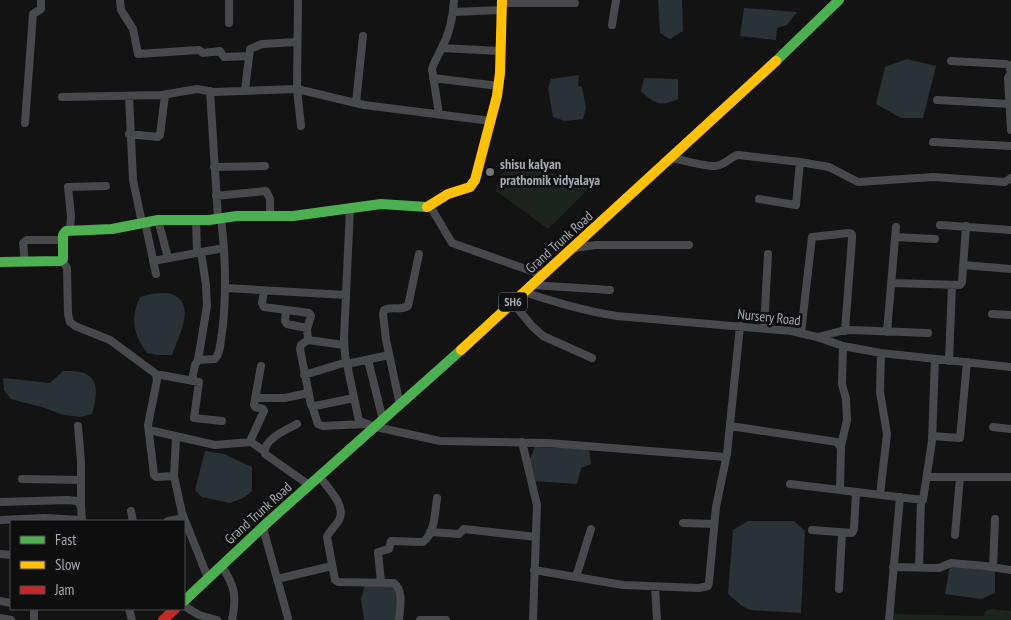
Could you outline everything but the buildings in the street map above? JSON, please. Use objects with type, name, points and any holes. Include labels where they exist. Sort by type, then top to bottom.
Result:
[{"type":"main road","name":"Grand Trunk Road","points":[[185,600],[375,424],[400,405],[672,158],[839,0]]},
{"type":"main road","points":[[0,262],[62,260],[63,232],[70,230],[112,229],[158,220],[196,220],[237,216],[293,216],[381,204],[418,208],[430,206],[448,194],[470,187],[473,184],[499,86],[502,4]]},
{"type":"main road","points":[[164,620],[174,610]]},
{"type":"street","points":[[25,123],[32,14],[41,8],[41,0]]},
{"type":"street","points":[[120,0],[121,10],[133,29],[138,54],[199,50],[203,53],[221,51],[224,57],[248,56]]},
{"type":"street","points":[[229,0],[229,23]]},
{"type":"street","points":[[298,0],[297,90],[301,126]]},
{"type":"street","points":[[439,114],[432,69],[449,31],[454,0]]},
{"type":"street","points":[[612,25],[616,0]]},
{"type":"street","points":[[453,12],[502,4],[575,4]]},
{"type":"street","points":[[356,103],[362,36]]},
{"type":"street","points":[[245,90],[250,49],[262,44],[297,42]]},
{"type":"street","points":[[442,48],[500,51]]},
{"type":"street","points":[[950,61],[1009,65],[1011,73],[1008,78],[1011,130]]},
{"type":"street","points":[[434,78],[499,86]]},
{"type":"street","points":[[62,97],[165,95],[192,89],[210,91],[297,90],[356,103],[491,121]]},
{"type":"street","points":[[198,360],[215,359],[218,355],[226,304],[224,248],[216,196],[210,91]]},
{"type":"street","points":[[129,134],[160,135],[165,95]]},
{"type":"street","points":[[129,96],[129,134],[134,190],[156,274]]},
{"type":"street","points":[[937,100],[1010,104]]},
{"type":"street","points":[[933,142],[1011,146]]},
{"type":"street","points":[[672,158],[716,166],[738,155],[800,162],[833,168],[858,182],[933,177],[1001,182],[1011,178]]},
{"type":"street","points":[[758,199],[796,204],[800,162]]},
{"type":"street","points":[[214,167],[264,166]]},
{"type":"street","points":[[70,230],[71,216],[68,188],[106,186]]},
{"type":"street","points":[[216,196],[266,191],[270,199],[270,216]]},
{"type":"street","points":[[430,206],[452,243],[543,275]]},
{"type":"street","points":[[350,208],[344,345],[359,421],[440,441],[560,443],[726,457]]},
{"type":"street","points":[[158,220],[168,258]]},
{"type":"street","points":[[192,380],[198,360],[208,306],[206,285],[199,253],[196,220]]},
{"type":"street","points":[[940,225],[1011,230]]},
{"type":"street","points":[[891,283],[960,284],[962,282],[966,226]]},
{"type":"street","points":[[887,332],[896,227]]},
{"type":"street","points":[[801,333],[812,237],[849,233],[852,234],[852,239],[845,331]]},
{"type":"street","points":[[895,237],[935,239]]},
{"type":"street","points":[[25,262],[23,243],[27,240],[63,240]]},
{"type":"street","points":[[570,249],[592,245],[689,245]]},
{"type":"street","points":[[153,261],[224,248]]},
{"type":"street","points":[[400,405],[389,355],[384,310],[408,306],[419,254]]},
{"type":"street","points":[[764,328],[768,254]]},
{"type":"street","points":[[62,260],[67,268],[68,314],[70,322],[75,326],[110,340],[157,376]]},
{"type":"street","points":[[963,265],[1011,269]]},
{"type":"street","points":[[949,361],[952,285]]},
{"type":"street","points":[[226,288],[346,295]]},
{"type":"street","points":[[528,288],[610,290]]},
{"type":"street","name":"Nursery Road","points":[[528,288],[572,308],[590,312],[616,316],[764,328],[801,333],[843,346],[881,353],[1011,367]]},
{"type":"street","points":[[264,291],[262,303],[264,307],[309,313],[308,340]]},
{"type":"street","points":[[513,302],[532,326],[544,336],[592,358]]},
{"type":"street","points":[[286,310],[285,321],[287,324],[308,329]]},
{"type":"street","points":[[992,314],[1011,315]]},
{"type":"street","points":[[534,570],[623,585],[699,588],[708,586],[716,507],[730,426],[740,326]]},
{"type":"street","points":[[817,337],[845,331],[928,332]]},
{"type":"street","points":[[344,345],[308,340],[301,345],[304,376],[318,424],[323,426],[375,424]]},
{"type":"street","points":[[840,490],[841,446],[847,420],[846,398],[842,384],[843,346]]},
{"type":"street","points":[[880,495],[887,434],[880,392],[881,353]]},
{"type":"street","points":[[304,376],[347,363],[389,355]]},
{"type":"street","points":[[920,567],[920,501],[924,498],[932,436],[935,359]]},
{"type":"street","points":[[368,360],[375,424]]},
{"type":"street","points":[[932,436],[960,438],[966,362]]},
{"type":"street","points":[[251,442],[250,439],[264,411],[254,406],[261,366]]},
{"type":"street","points":[[157,376],[199,382],[194,418],[222,421]]},
{"type":"street","points":[[157,376],[148,430],[154,475],[156,477],[174,476]]},
{"type":"street","points":[[255,398],[285,398],[308,393]]},
{"type":"street","points":[[312,406],[354,398]]},
{"type":"street","points":[[264,451],[269,441],[296,424]]},
{"type":"street","points":[[0,520],[45,518],[82,520],[78,426]]},
{"type":"street","points":[[730,426],[837,442],[841,446]]},
{"type":"street","points":[[994,427],[1011,429]]},
{"type":"street","points":[[148,430],[216,445],[251,442],[310,485]]},
{"type":"street","points":[[173,520],[184,518],[174,476],[176,437]]},
{"type":"street","points":[[522,442],[537,498],[533,620]]},
{"type":"street","points":[[319,476],[339,505],[340,510],[340,519],[327,537],[334,577],[338,582],[394,583],[398,586],[400,597],[399,620]]},
{"type":"street","points":[[927,477],[1011,477]]},
{"type":"street","points":[[954,535],[960,477]]},
{"type":"street","points":[[22,479],[81,480]]},
{"type":"street","points":[[790,484],[920,501]]},
{"type":"street","points":[[812,530],[850,534],[854,530],[856,492]]},
{"type":"street","points":[[381,582],[378,552],[389,549],[391,541],[423,542],[426,540],[430,532],[437,498]]},
{"type":"street","points":[[889,620],[900,498]]},
{"type":"street","points":[[0,502],[68,500],[77,502],[81,506]]},
{"type":"street","points":[[131,511],[133,520]]},
{"type":"street","points":[[993,567],[995,519]]},
{"type":"street","points":[[185,520],[208,578]]},
{"type":"street","points":[[683,523],[714,524]]},
{"type":"street","points":[[263,528],[288,618]]},
{"type":"street","points":[[430,532],[459,534],[464,529],[536,537]]},
{"type":"street","points":[[576,577],[592,529]]},
{"type":"street","points":[[839,589],[842,533]]},
{"type":"street","points":[[893,567],[941,567],[951,563],[1011,570]]},
{"type":"street","points":[[221,566],[235,593],[232,620]]},
{"type":"street","points":[[277,579],[332,566]]},
{"type":"street","points":[[655,587],[656,620]]},
{"type":"street","points":[[185,607],[199,615],[217,620]]},
{"type":"street","points":[[420,620],[446,620]]},
{"type":"shaded area","points":[[658,0],[682,0],[683,31],[670,39],[660,33]]},
{"type":"shaded area","points":[[744,8],[797,12],[787,25],[777,28],[776,40],[740,36]]},
{"type":"shaded area","points":[[907,59],[936,66],[923,118],[901,118],[876,104],[885,67]]},
{"type":"shaded area","points":[[579,75],[578,86],[582,87],[586,108],[583,119],[565,121],[553,117],[548,88],[551,79]]},
{"type":"shaded area","points":[[644,78],[678,79],[678,99],[667,103],[658,103],[650,99],[641,91]]},
{"type":"shaded area","points":[[505,163],[595,182],[548,229],[496,191]]},
{"type":"shaded area","points":[[151,294],[171,294],[179,298],[183,305],[184,321],[172,355],[147,353],[136,333],[134,319],[140,297]]},
{"type":"shaded area","points":[[63,371],[84,373],[93,380],[96,397],[92,414],[81,417],[63,415],[11,399],[4,390],[3,378],[50,383]]},
{"type":"shaded area","points":[[535,447],[589,449],[591,464],[581,468],[577,484],[533,481],[527,466]]},
{"type":"shaded area","points":[[205,451],[224,454],[252,467],[252,491],[243,498],[230,503],[202,497],[195,490]]},
{"type":"shaded area","points":[[748,521],[794,521],[805,531],[801,613],[750,610],[728,594],[733,530]]},
{"type":"shaded area","points":[[950,565],[995,571],[995,593],[981,599],[945,594]]},
{"type":"shaded area","points":[[365,585],[389,585],[395,588],[398,597],[398,620],[364,620],[361,599]]},
{"type":"shaded area","points":[[991,609],[1011,611],[1011,620],[893,620],[893,614],[984,616],[985,611]]},
{"type":"traffic: fast","points":[[776,61],[839,0]]},
{"type":"traffic: fast","points":[[0,262],[60,261],[63,259],[63,235],[66,231],[112,229],[158,220],[209,220],[237,216],[293,216],[381,204],[427,207]]},
{"type":"traffic: fast","points":[[185,600],[268,522],[461,350]]},
{"type":"traffic: slow","points":[[427,207],[448,194],[470,187],[475,180],[497,96],[500,73],[502,0]]},
{"type":"traffic: slow","points":[[461,350],[776,61]]},
{"type":"traffic: jam","points":[[163,620],[174,610]]},
{"type":"place","name":"shisu kalyan prathomik vidyalaya","points":[[490,172]]}]
